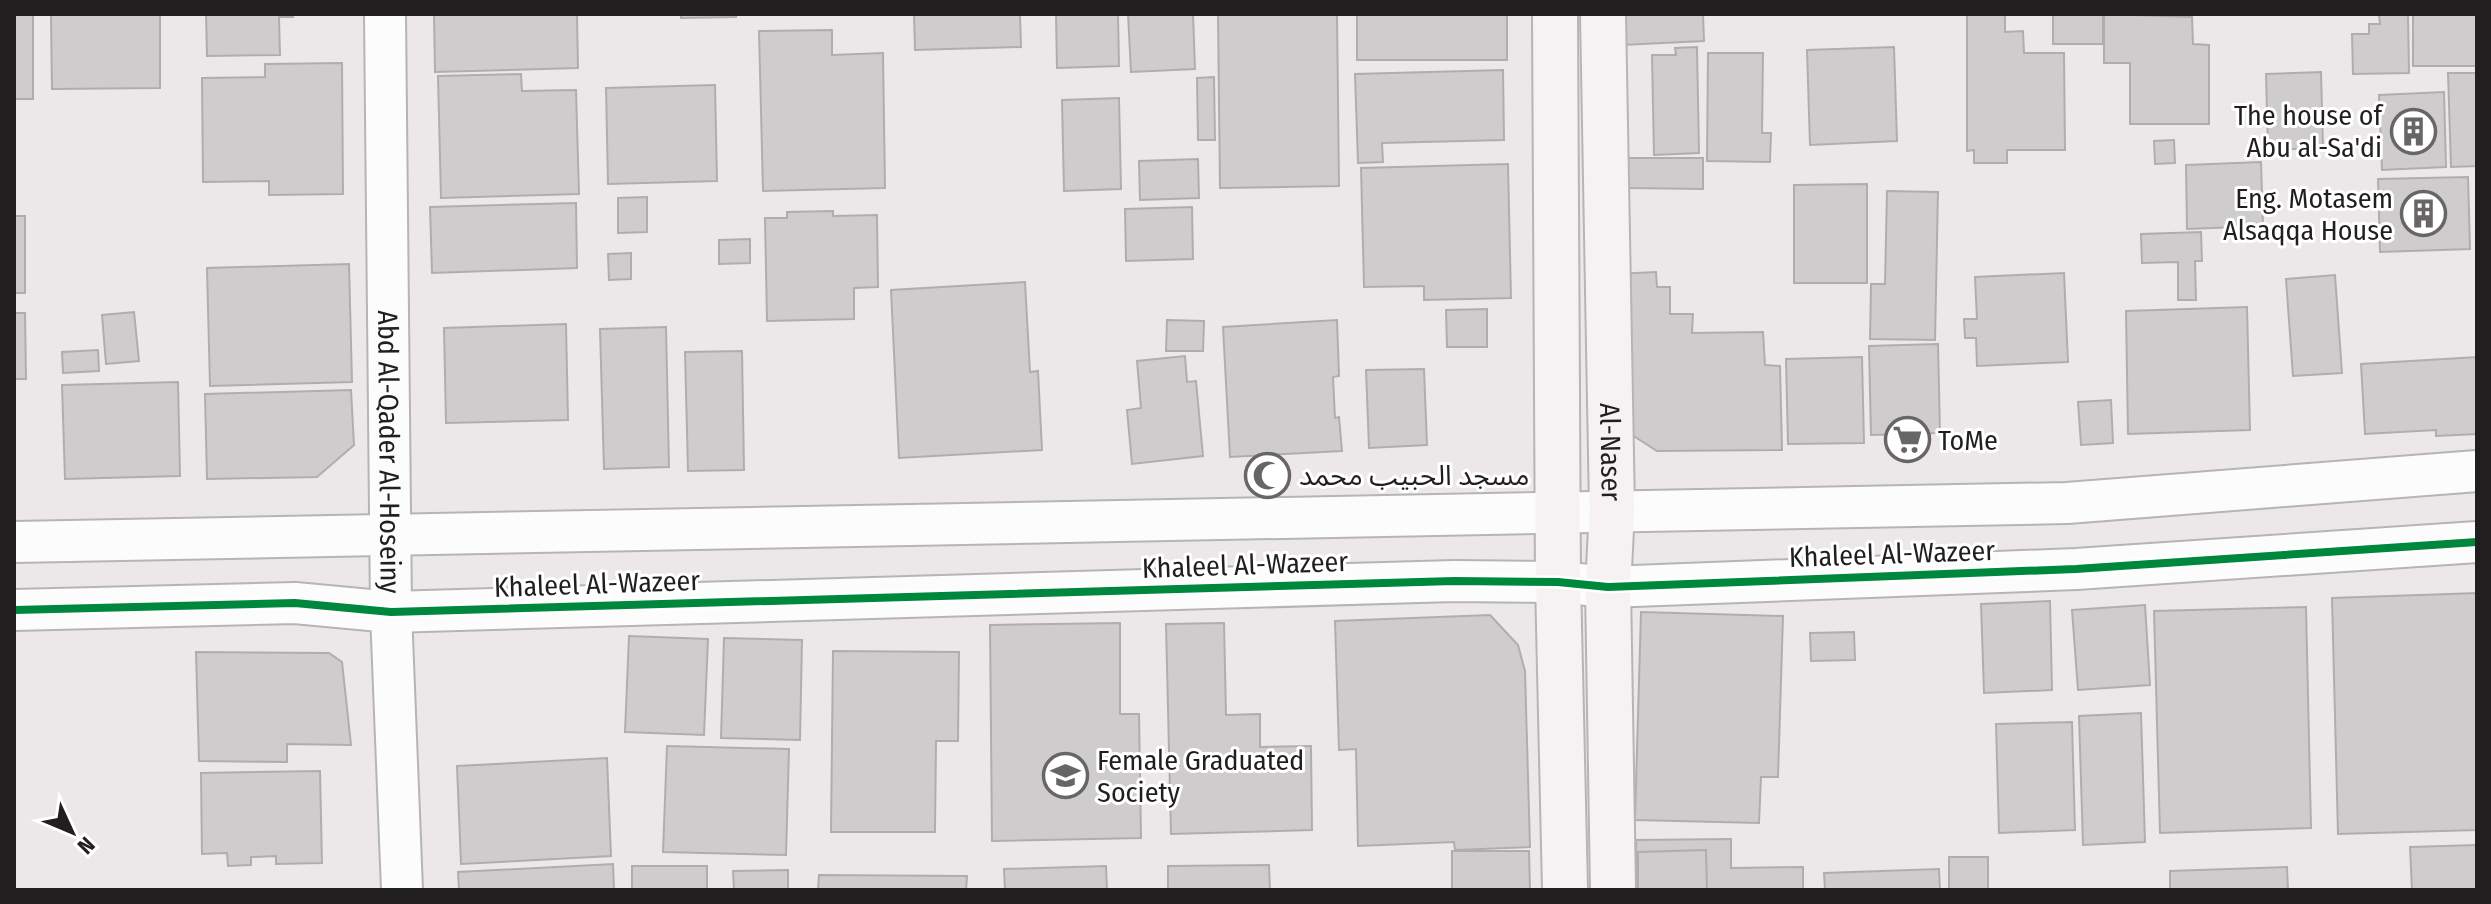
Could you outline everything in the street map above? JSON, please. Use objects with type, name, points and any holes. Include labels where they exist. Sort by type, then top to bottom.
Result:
[{"type":"main road","name":"Al-Naser","points":[[1555,14],[1558,582],[1565,890]]},
{"type":"main road","name":"Al-Naser","points":[[1603,14],[1612,510],[1608,587],[1613,890]]},
{"type":"street","name":"Abd Al-Qader Al-Hoseiny","points":[[385,14],[391,612],[402,890]]},
{"type":"street","name":"Khaleel Al-Wazeer","points":[[14,542],[2067,503],[2477,471]]},
{"type":"street","name":"Khaleel Al-Wazeer","points":[[14,610],[295,603],[391,612],[1422,582],[1558,582],[1608,587],[2076,569],[2477,542]]},
{"type":"building","points":[[14,14],[33,14],[33,99],[14,99]]},
{"type":"building","points":[[51,14],[160,14],[160,88],[52,89]]},
{"type":"building","points":[[206,14],[293,14],[293,17],[279,17],[280,55],[207,56]]},
{"type":"building","points":[[434,14],[577,14],[578,68],[435,72]]},
{"type":"building","points":[[681,14],[736,14],[736,17],[681,18]]},
{"type":"building","points":[[914,14],[1020,14],[1021,47],[915,50]]},
{"type":"building","points":[[1056,14],[1118,14],[1119,66],[1057,68]]},
{"type":"building","points":[[1128,14],[1193,14],[1195,69],[1131,72]]},
{"type":"building","points":[[1218,14],[1337,14],[1339,186],[1220,188]]},
{"type":"building","points":[[1357,14],[1507,14],[1507,60],[1357,60]]},
{"type":"building","points":[[1621,14],[1703,14],[1704,41],[1622,45]]},
{"type":"building","points":[[2005,14],[2005,32],[2023,31],[2024,53],[2064,53],[2065,150],[2007,150],[2007,163],[1974,163],[1974,150],[1967,151],[1967,15]]},
{"type":"building","points":[[2053,14],[2103,14],[2103,44],[2053,44]]},
{"type":"building","points":[[2104,14],[2192,17],[2193,44],[2209,45],[2209,124],[2130,124],[2130,63],[2104,63]]},
{"type":"building","points":[[2408,14],[2409,73],[2353,74],[2352,34],[2369,34],[2369,24],[2380,24],[2379,15]]},
{"type":"building","points":[[2413,14],[2477,14],[2477,66],[2413,66]]},
{"type":"building","points":[[832,30],[832,55],[883,53],[885,188],[763,191],[759,31]]},
{"type":"building","points":[[1697,47],[1699,153],[1654,155],[1652,55],[1676,55],[1675,48]]},
{"type":"building","points":[[1894,47],[1897,141],[1810,145],[1807,50]]},
{"type":"building","points":[[1708,53],[1763,53],[1762,133],[1771,133],[1770,162],[1707,161]]},
{"type":"building","points":[[342,63],[343,194],[269,195],[269,181],[203,182],[202,78],[265,77],[265,64]]},
{"type":"building","points":[[1503,70],[1504,140],[1382,143],[1383,162],[1358,163],[1355,74]]},
{"type":"building","points":[[2321,72],[2323,148],[2268,150],[2266,74]]},
{"type":"building","points":[[2448,73],[2477,73],[2477,166],[2451,167]]},
{"type":"building","points":[[521,74],[522,91],[576,90],[579,194],[441,198],[438,76]]},
{"type":"building","points":[[1214,77],[1215,140],[1198,140],[1197,78]]},
{"type":"building","points":[[715,85],[717,181],[608,184],[606,88]]},
{"type":"building","name":"The house of Abu al-Sa'di","points":[[2444,92],[2446,167],[2382,170],[2379,95]]},
{"type":"building","points":[[1119,98],[1121,189],[1064,191],[1062,100]]},
{"type":"building","points":[[2174,140],[2175,163],[2155,164],[2154,141]]},
{"type":"building","points":[[1627,158],[1703,158],[1703,189],[1628,188]]},
{"type":"building","points":[[1198,159],[1199,198],[1140,200],[1139,161]]},
{"type":"building","points":[[2261,162],[2263,226],[2187,229],[2186,165]]},
{"type":"building","points":[[1508,164],[1511,298],[1424,300],[1424,286],[1364,287],[1361,168]]},
{"type":"building","name":"Eng. Motasem Alsaqqa House","points":[[2468,177],[2470,249],[2380,252],[2378,179]]},
{"type":"building","points":[[1867,184],[1867,283],[1794,283],[1794,185]]},
{"type":"building","points":[[1887,191],[1938,192],[1935,340],[1870,339],[1871,284],[1885,284]]},
{"type":"building","points":[[647,197],[647,232],[618,233],[618,198]]},
{"type":"building","points":[[576,203],[577,268],[432,273],[430,207]]},
{"type":"building","points":[[1192,207],[1193,259],[1126,261],[1125,209]]},
{"type":"building","points":[[833,211],[833,216],[877,215],[878,287],[854,288],[854,319],[767,321],[765,218],[787,218],[787,212]]},
{"type":"building","points":[[14,216],[25,216],[25,293],[14,293]]},
{"type":"building","points":[[2201,232],[2202,261],[2195,261],[2196,300],[2178,300],[2178,262],[2142,263],[2141,234]]},
{"type":"building","points":[[750,239],[750,263],[719,264],[719,240]]},
{"type":"building","points":[[631,253],[631,279],[609,280],[608,254]]},
{"type":"building","points":[[349,264],[352,382],[210,386],[207,268]]},
{"type":"building","points":[[1656,272],[1657,287],[1670,287],[1670,314],[1693,314],[1692,333],[1763,332],[1765,365],[1780,366],[1782,450],[1657,451],[1629,433],[1615,274]]},
{"type":"building","points":[[2064,273],[2068,362],[1977,366],[1976,338],[1965,338],[1964,319],[1977,319],[1975,277]]},
{"type":"building","points":[[2335,275],[2342,373],[2293,376],[2286,279]]},
{"type":"building","points":[[1025,282],[1030,372],[1038,371],[1042,450],[899,458],[891,290]]},
{"type":"building","points":[[2247,307],[2250,430],[2128,434],[2126,311]]},
{"type":"building","points":[[1487,309],[1487,347],[1447,347],[1446,310]]},
{"type":"building","points":[[134,312],[139,361],[106,364],[102,315]]},
{"type":"building","points":[[14,313],[25,313],[26,379],[14,379]]},
{"type":"building","points":[[1167,320],[1204,321],[1203,351],[1166,351]]},
{"type":"building","points":[[1337,320],[1339,376],[1333,377],[1335,418],[1339,417],[1342,451],[1230,457],[1223,327]]},
{"type":"building","points":[[566,324],[568,420],[446,423],[444,328]]},
{"type":"building","points":[[666,327],[669,467],[604,469],[600,329]]},
{"type":"building","points":[[1938,344],[1940,433],[1871,435],[1869,346]]},
{"type":"building","points":[[98,350],[99,371],[63,373],[62,352]]},
{"type":"building","points":[[742,351],[744,470],[688,471],[685,352]]},
{"type":"building","points":[[1185,356],[1187,382],[1196,381],[1203,456],[1132,464],[1127,410],[1141,408],[1137,361]]},
{"type":"building","points":[[1862,357],[1864,443],[1788,444],[1786,359]]},
{"type":"building","points":[[2477,357],[2477,434],[2436,436],[2436,430],[2365,434],[2361,364]]},
{"type":"building","points":[[1424,369],[1427,445],[1369,448],[1366,370]]},
{"type":"building","points":[[178,382],[180,476],[65,479],[62,385]]},
{"type":"building","points":[[351,390],[354,445],[317,477],[207,479],[205,394]]},
{"type":"building","points":[[2111,400],[2113,443],[2081,445],[2078,402]]},
{"type":"building","points":[[2477,593],[2477,830],[2338,834],[2332,598]]},
{"type":"building","points":[[2050,601],[2052,690],[1984,693],[1981,604]]},
{"type":"building","points":[[2145,605],[2150,685],[2078,690],[2072,610]]},
{"type":"building","points":[[2306,607],[2311,828],[2160,833],[2154,611]]},
{"type":"building","points":[[1641,612],[1783,616],[1778,777],[1761,777],[1759,823],[1635,820]]},
{"type":"building","points":[[1490,615],[1518,645],[1525,671],[1530,847],[1455,850],[1454,842],[1358,846],[1356,749],[1339,750],[1335,621]]},
{"type":"building","name":"Female Graduated Society","points":[[1120,623],[1120,714],[1139,714],[1141,838],[992,841],[990,625]]},
{"type":"building","points":[[1224,623],[1226,715],[1260,714],[1260,747],[1311,746],[1312,830],[1171,834],[1166,624]]},
{"type":"building","points":[[1854,632],[1855,660],[1811,661],[1810,633]]},
{"type":"building","points":[[629,636],[708,639],[704,735],[625,732]]},
{"type":"building","points":[[724,638],[802,640],[800,740],[721,738]]},
{"type":"building","points":[[833,651],[959,652],[958,741],[936,741],[935,832],[831,832]]},
{"type":"building","points":[[196,652],[329,653],[342,662],[351,745],[287,744],[287,762],[199,761]]},
{"type":"building","points":[[2141,713],[2145,842],[2083,845],[2079,716]]},
{"type":"building","points":[[2072,722],[2075,830],[1999,833],[1996,724]]},
{"type":"building","points":[[667,746],[789,749],[786,855],[663,852]]},
{"type":"building","points":[[607,758],[611,856],[461,864],[457,766]]},
{"type":"building","points":[[320,771],[322,863],[276,864],[276,856],[251,857],[251,865],[228,866],[227,853],[202,854],[201,773]]},
{"type":"building","points":[[1731,839],[1731,868],[1803,867],[1803,890],[1637,890],[1636,840]]},
{"type":"building","points":[[2477,845],[2477,890],[2412,890],[2410,847]]},
{"type":"building","points":[[1706,850],[1707,890],[1638,890],[1638,852]]},
{"type":"building","points":[[1452,851],[1529,851],[1530,890],[1452,890]]},
{"type":"building","points":[[1949,857],[1988,857],[1988,890],[1949,890]]},
{"type":"building","points":[[613,864],[614,890],[459,890],[458,872]]},
{"type":"building","points":[[1269,865],[1270,890],[1168,890],[1168,866]]},
{"type":"building","points":[[632,866],[707,866],[707,890],[632,890]]},
{"type":"building","points":[[1106,866],[1107,890],[1005,890],[1004,869]]},
{"type":"building","points":[[2287,867],[2288,890],[2170,890],[2170,871]]},
{"type":"building","points":[[1939,869],[1940,890],[1825,890],[1824,873]]},
{"type":"building","points":[[788,870],[788,890],[734,890],[733,871]]},
{"type":"building","points":[[819,875],[967,876],[966,890],[818,890]]},
{"type":"cycle path","points":[[14,610],[295,603],[391,612],[1454,581],[1558,582],[1608,587],[2076,569],[2477,542]]},
{"type":"place","name":"The house of Abu al-Sa'di","points":[[2413,131]]},
{"type":"place","name":"Eng. Motasem Alsaqqa House","points":[[2424,214]]},
{"type":"place","name":"ToMe","points":[[1907,440]]},
{"type":"place","name":"مسجد الحبيب محمد","points":[[1268,475]]},
{"type":"place","name":"Female Graduated Society","points":[[1066,776]]}]
